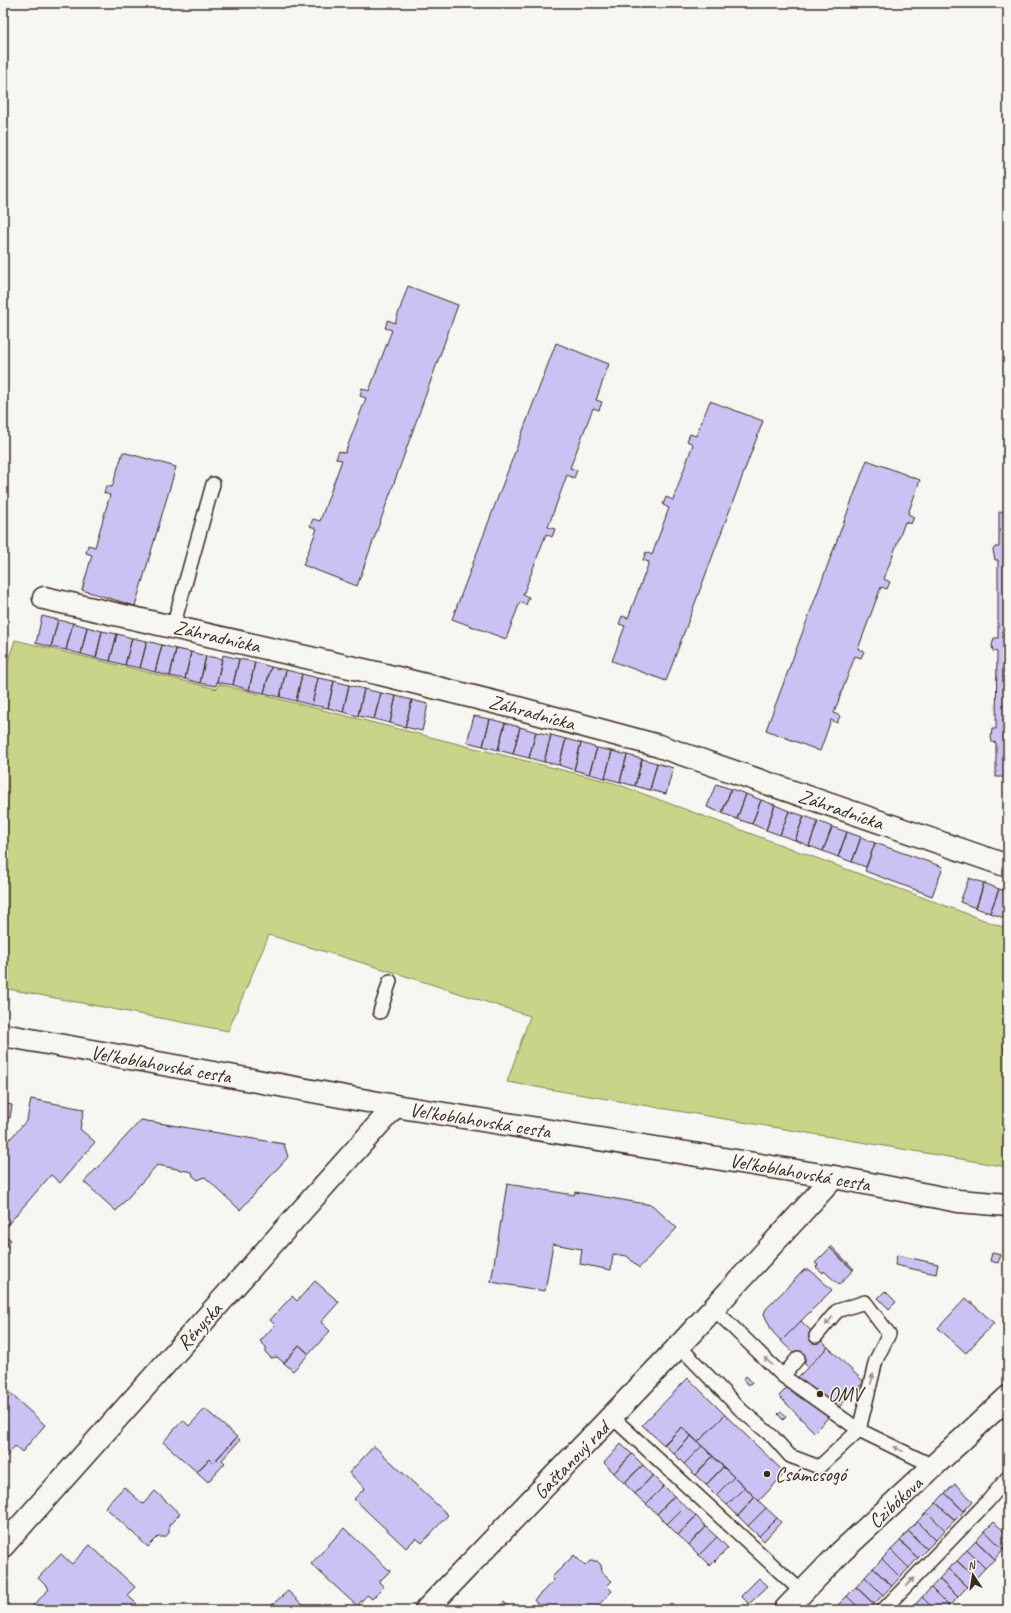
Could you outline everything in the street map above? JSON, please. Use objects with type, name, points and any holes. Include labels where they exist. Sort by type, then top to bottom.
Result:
[{"type":"street","name":"Záhradnícka","points":[[44,598],[382,674],[514,707],[659,746],[1008,866]]},
{"type":"street","name":"Veľkoblahovská cesta","points":[[3,1035],[395,1106],[834,1177],[958,1201],[1008,1205]]},
{"type":"street","name":"Rényska","points":[[3,1546],[395,1106]]},
{"type":"street","name":"Gaštanový rad","points":[[426,1610],[714,1309],[834,1177]]},
{"type":"street","name":"Veľkoblahovská cesta","points":[[958,1201],[1008,1219]]},
{"type":"street","name":"Czibókova","points":[[785,1610],[841,1552],[1008,1397]]},
{"type":"lane","points":[[173,627],[213,484]]},
{"type":"lane","points":[[380,1012],[390,981]]},
{"type":"lane","points":[[679,1346],[742,1410],[773,1437],[790,1456],[819,1467],[859,1430],[876,1360],[889,1334],[865,1302],[837,1311],[816,1336]]},
{"type":"lane","points":[[714,1309],[783,1376],[859,1430],[933,1466]]},
{"type":"lane","points":[[783,1376],[798,1358]]},
{"type":"lane","points":[[612,1417],[802,1592]]},
{"type":"lane","points":[[883,1610],[988,1501],[1008,1477]]},
{"type":"green space","points":[[15,640],[217,689],[219,684],[614,783],[1008,929],[1008,1167],[507,1082],[530,1016],[393,972],[269,935],[228,1031],[3,988],[3,676]]},
{"type":"building","points":[[408,286],[458,305],[357,586],[303,565],[317,529],[310,526],[313,519],[320,521],[342,460],[336,459],[339,451],[345,453],[366,398],[360,396],[362,388],[369,391],[392,330],[385,328],[388,320],[395,323]]},
{"type":"building","points":[[556,343],[609,364],[596,400],[602,402],[599,410],[593,408],[570,468],[577,470],[574,478],[567,475],[548,527],[555,529],[552,537],[546,534],[523,595],[529,597],[526,605],[520,602],[506,639],[452,619]]},
{"type":"building","points":[[710,401],[763,421],[666,681],[612,661],[625,626],[619,624],[622,616],[628,618],[649,562],[643,560],[646,552],[652,555],[669,508],[663,505],[666,497],[673,500],[693,444],[687,441],[690,434],[696,436]]},
{"type":"building","points":[[123,452],[176,467],[135,606],[82,590],[92,555],[86,553],[88,545],[95,547],[110,495],[104,493],[106,486],[112,487]]},
{"type":"building","points":[[867,460],[920,480],[908,514],[914,517],[911,524],[905,522],[884,579],[890,582],[887,589],[881,587],[858,649],[864,651],[861,658],[855,656],[834,713],[840,716],[837,723],[831,720],[820,751],[766,730]]},
{"type":"building","points":[[999,512],[1008,512],[1008,777],[996,777],[996,743],[992,742],[991,737],[992,729],[996,729],[997,652],[993,651],[992,646],[994,638],[998,638],[998,560],[995,560],[993,550],[995,547],[999,547]]},
{"type":"building","points":[[42,616],[58,620],[51,647],[36,643]]},
{"type":"building","points":[[58,620],[73,623],[66,650],[51,647]]},
{"type":"building","points":[[73,623],[87,627],[81,654],[66,650]]},
{"type":"building","points":[[87,627],[102,631],[96,658],[81,654]]},
{"type":"building","points":[[102,631],[117,634],[110,661],[96,658]]},
{"type":"building","points":[[117,634],[132,638],[125,665],[110,661]]},
{"type":"building","points":[[132,638],[147,641],[140,668],[125,665]]},
{"type":"building","points":[[147,641],[162,645],[155,672],[140,668]]},
{"type":"building","points":[[162,645],[176,649],[170,676],[155,672]]},
{"type":"building","points":[[176,649],[191,652],[185,679],[170,676]]},
{"type":"building","points":[[191,652],[206,656],[200,683],[185,679]]},
{"type":"building","points":[[223,655],[239,659],[233,685],[217,682]]},
{"type":"building","points":[[206,656],[222,659],[216,686],[200,683]]},
{"type":"building","points":[[239,659],[255,662],[249,690],[233,685]]},
{"type":"building","points":[[255,662],[271,667],[264,693],[249,690]]},
{"type":"building","points":[[271,667],[286,670],[280,697],[264,693]]},
{"type":"building","points":[[286,670],[302,674],[296,701],[280,697]]},
{"type":"building","points":[[302,674],[318,678],[312,705],[296,701]]},
{"type":"building","points":[[318,678],[334,681],[328,708],[312,705]]},
{"type":"building","points":[[334,681],[349,685],[343,712],[328,708]]},
{"type":"building","points":[[349,685],[364,689],[358,716],[343,712]]},
{"type":"building","points":[[364,689],[381,693],[374,719],[358,716]]},
{"type":"building","points":[[381,693],[396,696],[390,723],[374,719]]},
{"type":"building","points":[[396,696],[412,700],[405,727],[390,723]]},
{"type":"building","points":[[412,700],[428,704],[422,731],[405,727]]},
{"type":"building","points":[[474,716],[490,719],[483,746],[467,742]]},
{"type":"building","points":[[490,719],[505,723],[498,750],[483,746]]},
{"type":"building","points":[[505,723],[520,727],[513,754],[498,750]]},
{"type":"building","points":[[520,727],[536,732],[529,758],[513,754]]},
{"type":"building","points":[[536,732],[551,735],[544,762],[529,758]]},
{"type":"building","points":[[551,735],[566,739],[559,765],[544,762]]},
{"type":"building","points":[[566,739],[581,743],[574,770],[559,765]]},
{"type":"building","points":[[581,743],[597,748],[589,774],[574,770]]},
{"type":"building","points":[[597,748],[612,751],[605,778],[589,774]]},
{"type":"building","points":[[612,751],[627,755],[620,782],[605,778]]},
{"type":"building","points":[[627,755],[642,759],[635,786],[620,782]]},
{"type":"building","points":[[642,759],[657,763],[650,790],[635,786]]},
{"type":"building","points":[[657,763],[673,768],[666,794],[650,790]]},
{"type":"building","points":[[716,784],[731,789],[722,813],[707,807]]},
{"type":"building","points":[[731,789],[746,794],[737,819],[722,813]]},
{"type":"building","points":[[746,794],[761,800],[752,824],[737,819]]},
{"type":"building","points":[[761,800],[775,805],[766,830],[752,824]]},
{"type":"building","points":[[775,805],[789,811],[780,835],[766,830]]},
{"type":"building","points":[[789,811],[804,816],[795,840],[780,835]]},
{"type":"building","points":[[804,816],[818,821],[809,846],[795,840]]},
{"type":"building","points":[[818,821],[832,827],[823,851],[809,846]]},
{"type":"building","points":[[832,827],[847,832],[838,857],[823,851]]},
{"type":"building","points":[[847,832],[861,837],[852,862],[838,857]]},
{"type":"building","points":[[861,837],[875,843],[866,867],[852,862]]},
{"type":"building","points":[[875,843],[943,867],[932,896],[865,871]]},
{"type":"building","points":[[969,878],[984,883],[976,908],[960,902]]},
{"type":"building","points":[[984,883],[999,889],[990,913],[976,908]]},
{"type":"building","points":[[999,889],[1008,892],[1008,907],[1004,918],[990,913]]},
{"type":"building","points":[[1008,1040],[1008,1059],[1004,1050]]},
{"type":"building","points":[[31,1099],[84,1109],[80,1129],[95,1142],[60,1183],[51,1175],[3,1230],[3,1133],[10,1139],[27,1120]]},
{"type":"building","points":[[3,1103],[12,1105],[10,1118],[3,1117]]},
{"type":"building","points":[[141,1120],[284,1144],[288,1157],[240,1210],[205,1177],[198,1180],[193,1176],[192,1172],[157,1165],[116,1211],[84,1182]]},
{"type":"building","points":[[507,1184],[574,1195],[575,1192],[652,1205],[677,1228],[639,1268],[627,1256],[613,1254],[611,1270],[580,1264],[582,1249],[553,1244],[545,1291],[491,1282]]},
{"type":"building","points":[[3,1233],[11,1240],[3,1249]]},
{"type":"building","points":[[831,1246],[854,1269],[853,1270],[830,1248]]},
{"type":"building","points":[[830,1248],[853,1270],[839,1285],[824,1271],[823,1273],[816,1267],[818,1265],[815,1263]]},
{"type":"building","points":[[992,1253],[1001,1255],[998,1263],[990,1261]]},
{"type":"building","points":[[897,1255],[938,1264],[936,1274],[895,1265]]},
{"type":"building","points":[[804,1270],[810,1270],[832,1290],[781,1341],[772,1331],[764,1314],[766,1309]]},
{"type":"building","points":[[315,1281],[339,1302],[321,1322],[330,1331],[309,1354],[299,1345],[284,1363],[277,1357],[271,1358],[266,1353],[266,1347],[260,1341],[275,1325],[270,1320],[292,1296],[297,1301]]},
{"type":"building","points":[[885,1291],[896,1302],[889,1309],[878,1298]]},
{"type":"building","points":[[966,1298],[994,1323],[966,1353],[938,1328]]},
{"type":"building","points":[[801,1321],[828,1347],[808,1367],[781,1341]]},
{"type":"building","points":[[299,1345],[309,1354],[293,1371],[284,1363]]},
{"type":"building","points":[[828,1347],[864,1382],[814,1432],[779,1396]]},
{"type":"building","points":[[746,1376],[752,1382],[749,1385],[743,1380]]},
{"type":"building","points":[[688,1378],[725,1415],[698,1442],[682,1427],[664,1445],[642,1425]]},
{"type":"building","points":[[3,1387],[45,1425],[22,1452],[15,1446],[3,1460]]},
{"type":"building","points":[[205,1409],[237,1437],[213,1463],[209,1459],[197,1472],[163,1442],[183,1420],[189,1426]]},
{"type":"building","points":[[781,1411],[786,1417],[783,1420],[778,1414]]},
{"type":"building","points":[[725,1415],[785,1473],[759,1501],[698,1442]]},
{"type":"building","points":[[682,1427],[691,1436],[674,1454],[664,1444]]},
{"type":"building","points":[[691,1436],[702,1446],[684,1464],[674,1454]]},
{"type":"building","points":[[237,1437],[240,1440],[222,1460],[225,1463],[208,1482],[197,1472],[209,1459],[213,1463]]},
{"type":"building","points":[[621,1444],[632,1454],[614,1473],[604,1463]]},
{"type":"building","points":[[374,1446],[448,1515],[422,1543],[416,1538],[406,1548],[354,1499],[365,1488],[349,1473]]},
{"type":"building","points":[[702,1446],[713,1456],[695,1475],[684,1464]]},
{"type":"building","points":[[632,1454],[643,1465],[624,1483],[614,1473]]},
{"type":"building","points":[[713,1456],[723,1467],[706,1485],[695,1475]]},
{"type":"building","points":[[643,1465],[653,1475],[635,1494],[624,1483]]},
{"type":"building","points":[[723,1467],[734,1477],[716,1495],[706,1485]]},
{"type":"building","points":[[653,1475],[664,1486],[646,1504],[635,1494]]},
{"type":"building","points":[[734,1477],[745,1487],[727,1505],[716,1495]]},
{"type":"building","points":[[955,1484],[973,1501],[964,1511],[945,1493]]},
{"type":"building","points":[[664,1486],[674,1496],[657,1514],[646,1504]]},
{"type":"building","points":[[124,1487],[143,1504],[155,1491],[180,1514],[169,1525],[169,1533],[165,1537],[158,1537],[148,1547],[105,1507]]},
{"type":"building","points":[[745,1487],[755,1497],[738,1516],[727,1505]]},
{"type":"building","points":[[945,1493],[964,1511],[955,1520],[936,1503]]},
{"type":"building","points":[[674,1496],[685,1506],[667,1524],[657,1514]]},
{"type":"building","points":[[755,1497],[766,1508],[748,1526],[738,1516]]},
{"type":"building","points":[[936,1503],[955,1520],[945,1530],[927,1512]]},
{"type":"building","points":[[685,1506],[696,1516],[678,1535],[667,1524]]},
{"type":"building","points":[[766,1508],[777,1518],[759,1536],[748,1526]]},
{"type":"building","points":[[927,1512],[945,1530],[936,1540],[917,1522]]},
{"type":"building","points":[[696,1516],[706,1527],[689,1545],[678,1535]]},
{"type":"building","points":[[777,1518],[781,1522],[764,1541],[759,1536]]},
{"type":"building","points":[[917,1522],[936,1540],[927,1549],[908,1531]]},
{"type":"building","points":[[994,1522],[1008,1535],[1008,1544],[1003,1549],[985,1531]]},
{"type":"building","points":[[706,1527],[717,1537],[699,1555],[689,1545]]},
{"type":"building","points":[[344,1528],[390,1571],[379,1582],[384,1587],[372,1599],[367,1595],[357,1606],[311,1564]]},
{"type":"building","points":[[908,1531],[927,1549],[918,1558],[900,1541]]},
{"type":"building","points":[[985,1531],[1003,1549],[995,1559],[976,1541]]},
{"type":"building","points":[[717,1537],[728,1548],[710,1566],[699,1555]]},
{"type":"building","points":[[900,1541],[918,1558],[909,1568],[891,1550]]},
{"type":"building","points":[[976,1541],[995,1559],[985,1568],[967,1550]]},
{"type":"building","points":[[90,1545],[135,1587],[127,1595],[137,1604],[131,1610],[35,1610],[32,1607],[49,1589],[38,1578],[61,1554],[72,1564]]},
{"type":"building","points":[[891,1550],[909,1568],[900,1577],[882,1559]]},
{"type":"building","points":[[967,1550],[985,1568],[976,1578],[957,1561]]},
{"type":"building","points":[[574,1555],[585,1566],[590,1561],[597,1561],[601,1565],[602,1572],[612,1581],[607,1586],[612,1591],[594,1610],[543,1610],[534,1600],[554,1580],[552,1577]]},
{"type":"building","points":[[882,1559],[900,1577],[892,1586],[873,1568]]},
{"type":"building","points":[[957,1561],[976,1578],[967,1587],[948,1569]]},
{"type":"building","points":[[873,1568],[892,1586],[883,1595],[865,1577]]},
{"type":"building","points":[[948,1569],[967,1587],[958,1597],[939,1579]]},
{"type":"building","points":[[865,1577],[883,1595],[874,1604],[856,1587]]},
{"type":"building","points":[[759,1578],[768,1586],[749,1604],[741,1596]]},
{"type":"building","points":[[939,1579],[958,1597],[949,1606],[931,1588]]},
{"type":"building","points":[[856,1587],[874,1604],[869,1610],[861,1610],[847,1596]]},
{"type":"building","points":[[931,1588],[949,1606],[945,1610],[935,1610],[922,1597]]},
{"type":"building","points":[[288,1591],[308,1610],[267,1609]]},
{"type":"building","points":[[847,1596],[861,1610],[843,1610],[838,1605]]},
{"type":"building","points":[[922,1597],[935,1610],[917,1610],[913,1607]]},
{"type":"building","points":[[504,1602],[512,1610],[496,1610]]},
{"type":"place","name":"OMV","points":[[820,1394]]},
{"type":"place","name":"Csámcsogó","points":[[767,1474]]}]
